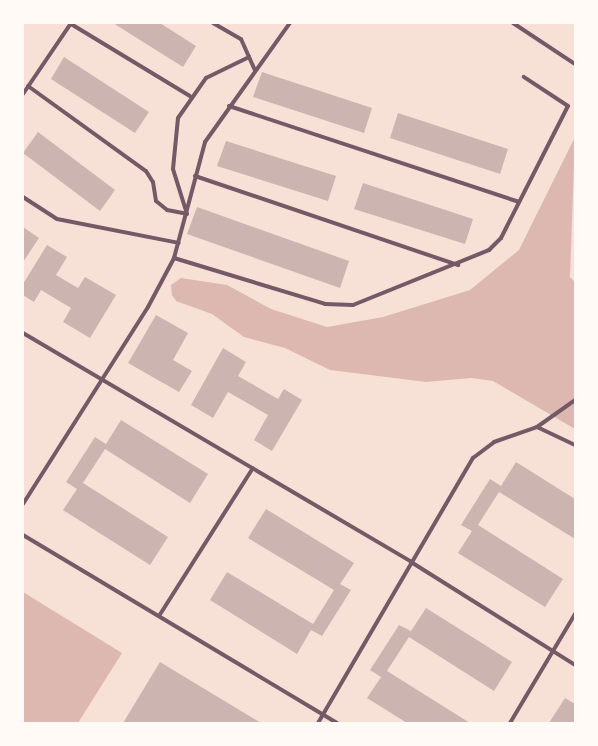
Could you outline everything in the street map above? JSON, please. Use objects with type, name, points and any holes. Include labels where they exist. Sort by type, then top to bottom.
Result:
[{"type":"street","points":[[23,94],[71,23],[190,96]]},
{"type":"street","points":[[213,23],[241,38],[255,70]]},
{"type":"street","points":[[23,504],[103,378],[174,258],[205,142],[229,106],[290,23]]},
{"type":"street","points":[[513,23],[575,64]]},
{"type":"street","points":[[187,214],[173,169],[173,144],[178,118],[190,96],[206,78],[250,57]]},
{"type":"street","points":[[174,258],[325,304],[353,306],[458,265],[489,250],[501,238],[568,106],[524,77]]},
{"type":"street","points":[[28,86],[146,171],[153,182],[156,201],[167,210],[187,214]]},
{"type":"street","points":[[229,106],[519,202]]},
{"type":"street","points":[[195,176],[458,265]]},
{"type":"street","points":[[23,197],[57,219],[178,243]]},
{"type":"street","points":[[23,333],[103,378],[411,562],[575,665]]},
{"type":"street","points":[[318,723],[321,713],[473,458],[494,442],[536,427],[575,400]]},
{"type":"street","points":[[536,427],[575,445]]},
{"type":"street","points":[[159,616],[253,468]]},
{"type":"street","points":[[23,536],[338,723]]},
{"type":"street","points":[[510,723],[554,652],[575,614]]},
{"type":"shaded area","points":[[575,137],[570,277],[575,282],[575,429],[493,381],[471,378],[426,382],[330,370],[285,348],[244,337],[212,314],[176,301],[172,295],[171,285],[181,278],[227,285],[271,309],[327,327],[383,317],[470,290],[519,250]]},
{"type":"shaded area","points":[[23,592],[122,653],[78,723],[23,723]]},
{"type":"building","points":[[113,23],[160,23],[196,46],[183,67]]},
{"type":"building","points":[[64,57],[149,112],[135,133],[51,79]]},
{"type":"building","points":[[262,72],[372,108],[364,133],[253,97]]},
{"type":"building","points":[[398,113],[508,149],[500,174],[390,138]]},
{"type":"building","points":[[38,132],[115,190],[100,211],[23,153]]},
{"type":"building","points":[[226,141],[336,176],[328,201],[217,166]]},
{"type":"building","points":[[363,183],[473,219],[465,244],[354,209]]},
{"type":"building","points":[[197,207],[349,261],[340,288],[187,234]]},
{"type":"building","points":[[23,227],[39,238],[23,262]]},
{"type":"building","points":[[47,245],[67,257],[56,275],[78,288],[85,277],[116,295],[90,338],[63,322],[71,308],[41,290],[34,302],[23,295],[23,284]]},
{"type":"building","points":[[156,315],[188,333],[173,360],[192,371],[179,392],[128,363]]},
{"type":"building","points":[[223,348],[246,362],[238,376],[278,399],[284,389],[302,400],[272,451],[254,440],[268,415],[228,392],[213,418],[191,405]]},
{"type":"building","points":[[121,420],[208,474],[190,503],[105,449],[83,483],[168,537],[150,565],[63,510],[77,489],[66,482],[95,437],[106,444]]},
{"type":"building","points":[[516,462],[575,499],[575,539],[499,492],[478,525],[563,579],[545,607],[458,553],[472,531],[461,525],[490,479],[501,486]]},
{"type":"building","points":[[266,509],[354,563],[340,584],[351,590],[322,636],[311,630],[297,654],[210,600],[227,572],[313,624],[334,590],[248,538]]},
{"type":"building","points":[[426,608],[512,662],[494,691],[409,637],[387,671],[470,723],[407,723],[367,698],[381,677],[370,670],[399,625],[411,631]]},
{"type":"building","points":[[160,662],[261,723],[123,723]]},
{"type":"building","points":[[565,698],[575,704],[575,723],[549,723]]}]
